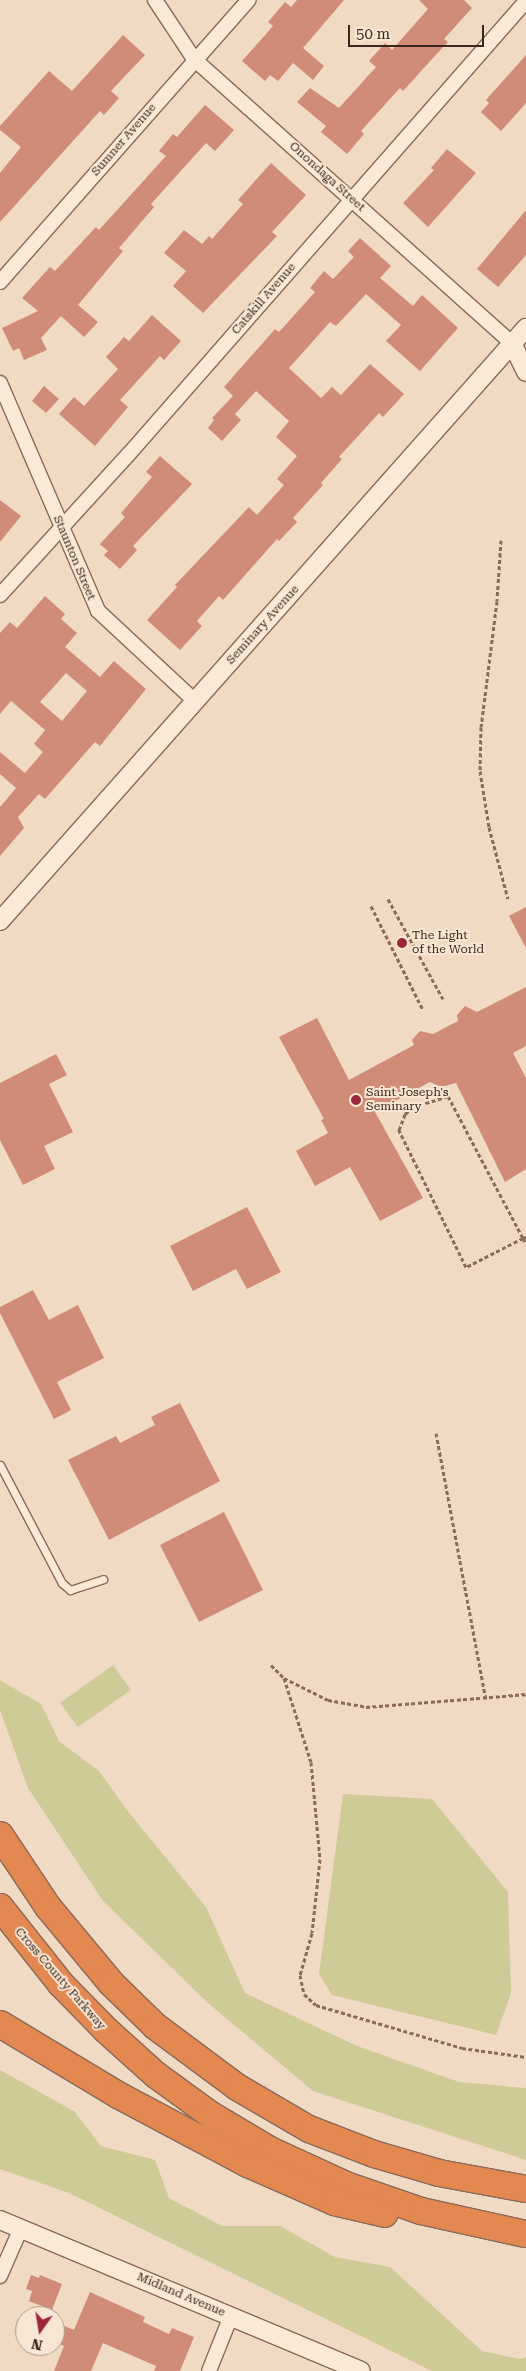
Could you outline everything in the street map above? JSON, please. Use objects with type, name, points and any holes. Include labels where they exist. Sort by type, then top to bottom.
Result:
[{"type":"highway","points":[[0,1835],[48,1907],[111,1983],[173,2041],[237,2087],[309,2129],[374,2154],[439,2173],[526,2188]]},
{"type":"highway","name":"Cross County Parkway","points":[[0,1907],[61,1984],[106,2030],[156,2075],[211,2115],[270,2150],[346,2185],[453,2220],[526,2234]]},
{"type":"highway","points":[[0,2024],[118,2095],[212,2146],[300,2189],[334,2202],[387,2215],[453,2220]]},
{"type":"street","name":"Onondaga Street","points":[[155,0],[194,60],[512,342]]},
{"type":"street","name":"Sumner Avenue","points":[[0,282],[194,60],[249,0]]},
{"type":"street","name":"Catskill Avenue","points":[[0,595],[62,529],[526,1]]},
{"type":"street","name":"Seminary Avenue","points":[[0,921],[526,328]]},
{"type":"street","points":[[512,342],[526,372]]},
{"type":"street","name":"Staunton Street","points":[[0,383],[98,611],[195,701]]},
{"type":"street","name":"Midland Avenue","points":[[0,2220],[361,2371]]},
{"type":"street","points":[[0,2276],[21,2228]]},
{"type":"street","points":[[208,2371],[231,2316]]},
{"type":"lane","points":[[0,1465],[62,1583],[70,1590],[103,1580]]},
{"type":"path","points":[[501,540],[497,601],[481,727],[480,771],[488,827],[508,899]]},
{"type":"path","points":[[388,899],[443,999]]},
{"type":"path","points":[[371,906],[423,1010]]},
{"type":"path","points":[[525,1238],[466,1267],[399,1130],[405,1114],[413,1107],[448,1096],[525,1238],[526,1244]]},
{"type":"path","points":[[436,1433],[485,1696]]},
{"type":"path","points":[[271,1665],[284,1678],[328,1700],[366,1707],[526,1694]]},
{"type":"path","points":[[284,1678],[311,1762],[320,1859],[318,1896],[300,1975],[304,1994],[316,2005],[453,2046],[526,2057]]},
{"type":"shaded area","points":[[113,1665],[131,1690],[78,1727],[60,1703]]},
{"type":"shaded area","points":[[0,1680],[41,1704],[59,1741],[99,1771],[127,1810],[206,1907],[245,1993],[357,2046],[459,2082],[526,2088],[526,2160],[313,2091],[208,2003],[103,1901],[28,1788],[0,1710]]},
{"type":"shaded area","points":[[343,1794],[432,1799],[508,1892],[511,1994],[496,2035],[332,1995],[319,1974]]},
{"type":"shaded area","points":[[0,2070],[74,2111],[101,2146],[155,2160],[169,2198],[222,2226],[280,2226],[335,2257],[390,2267],[482,2351],[519,2359],[526,2357],[526,2371],[432,2371],[69,2193],[0,2169]]},
{"type":"building","points":[[297,0],[344,0],[303,48],[324,66],[313,80],[293,63],[278,81],[270,75],[265,81],[242,61],[273,26],[268,22],[285,2],[291,7]]},
{"type":"building","points":[[419,0],[464,0],[472,8],[444,39],[448,42],[403,91],[400,88],[361,131],[364,134],[347,154],[321,132],[326,126],[297,102],[310,88],[339,108],[376,67],[369,61],[385,43],[392,50],[428,9]]},
{"type":"building","points":[[123,35],[145,55],[111,91],[119,98],[104,115],[100,111],[0,222],[0,173],[21,147],[0,130],[0,126],[49,71],[72,91]]},
{"type":"building","points":[[526,55],[526,103],[501,131],[481,112],[489,103],[486,100]]},
{"type":"building","points":[[205,105],[234,130],[215,151],[206,143],[151,204],[154,207],[119,248],[123,251],[78,305],[98,322],[84,337],[61,316],[41,338],[47,350],[24,360],[19,348],[13,351],[2,328],[38,311],[22,298],[50,267],[55,271],[96,227],[99,230],[166,156],[159,151],[173,134],[177,137]]},
{"type":"building","points":[[447,149],[476,173],[428,227],[403,203],[434,170],[431,168]]},
{"type":"building","points":[[271,163],[306,195],[272,232],[277,236],[203,313],[173,286],[186,271],[164,253],[184,230],[202,244],[209,236],[212,239],[243,204],[238,200]]},
{"type":"building","points":[[526,210],[526,255],[498,287],[477,269]]},
{"type":"building","points":[[360,238],[391,266],[380,278],[413,306],[422,295],[458,328],[420,371],[386,341],[401,325],[366,294],[336,326],[330,322],[289,368],[321,398],[332,387],[341,395],[370,364],[404,394],[383,417],[379,413],[339,457],[342,459],[321,483],[323,485],[293,518],[297,522],[279,541],[277,539],[223,600],[219,596],[197,621],[202,626],[180,650],[147,620],[177,587],[175,585],[249,507],[257,515],[284,485],[277,479],[297,456],[276,437],[289,421],[256,391],[235,414],[241,420],[222,441],[208,428],[214,420],[212,418],[233,396],[224,387],[275,329],[279,332],[315,292],[310,288],[324,271],[333,279],[354,257],[348,251]]},
{"type":"building","points":[[152,315],[181,341],[164,360],[160,356],[120,400],[128,407],[95,446],[59,414],[74,397],[84,406],[118,369],[106,357],[124,337],[129,341]]},
{"type":"building","points":[[44,386],[59,399],[46,413],[32,401]]},
{"type":"building","points":[[160,456],[192,484],[133,546],[137,550],[120,569],[104,555],[108,551],[100,544],[125,517],[121,513],[152,477],[146,472]]},
{"type":"building","points":[[0,500],[21,516],[0,542]]},
{"type":"building","points":[[45,596],[65,614],[61,619],[77,633],[65,647],[100,677],[114,661],[146,689],[100,746],[95,742],[45,799],[39,794],[18,817],[24,828],[0,856],[0,807],[16,788],[0,774],[0,752],[25,773],[43,752],[34,744],[45,730],[11,701],[0,714],[0,633],[10,622],[17,628]],"holes":[[[66,673],[87,691],[62,721],[40,702]]]},
{"type":"building","points":[[526,907],[526,948],[509,916]]},
{"type":"building","name":"Saint Joseph's Seminary","points":[[526,987],[526,1046],[513,1053],[526,1078],[526,1169],[505,1182],[456,1083],[441,1087],[430,1082],[375,1112],[423,1198],[380,1221],[350,1167],[315,1186],[296,1151],[328,1133],[321,1120],[324,1119],[279,1037],[317,1018],[349,1080],[414,1045],[412,1040],[420,1031],[433,1034],[458,1021],[457,1015],[465,1006],[477,1012]]},
{"type":"building","points":[[56,1054],[67,1075],[49,1084],[73,1132],[44,1146],[55,1169],[23,1185],[0,1140],[0,1083]]},
{"type":"building","points":[[247,1207],[281,1272],[247,1289],[236,1269],[193,1291],[170,1246]]},
{"type":"building","points":[[33,1290],[49,1320],[78,1305],[104,1358],[57,1382],[71,1410],[54,1419],[0,1313],[0,1307]]},
{"type":"building","points":[[180,1403],[220,1481],[109,1540],[68,1460],[116,1436],[120,1443],[155,1425],[151,1417]]},
{"type":"building","points":[[224,1512],[263,1590],[199,1622],[160,1545]]},
{"type":"building","points":[[31,2275],[39,2278],[40,2275],[62,2284],[54,2306],[42,2306],[29,2301],[32,2291],[26,2289]]},
{"type":"building","points":[[90,2292],[145,2317],[143,2322],[169,2334],[172,2328],[194,2337],[180,2371],[154,2371],[156,2366],[103,2343],[91,2371],[54,2371],[60,2356],[65,2356],[65,2326],[74,2330]]},
{"type":"place","name":"The Light of the World","points":[[402,943]]},
{"type":"place","name":"Saint Joseph's Seminary","points":[[356,1100]]}]
